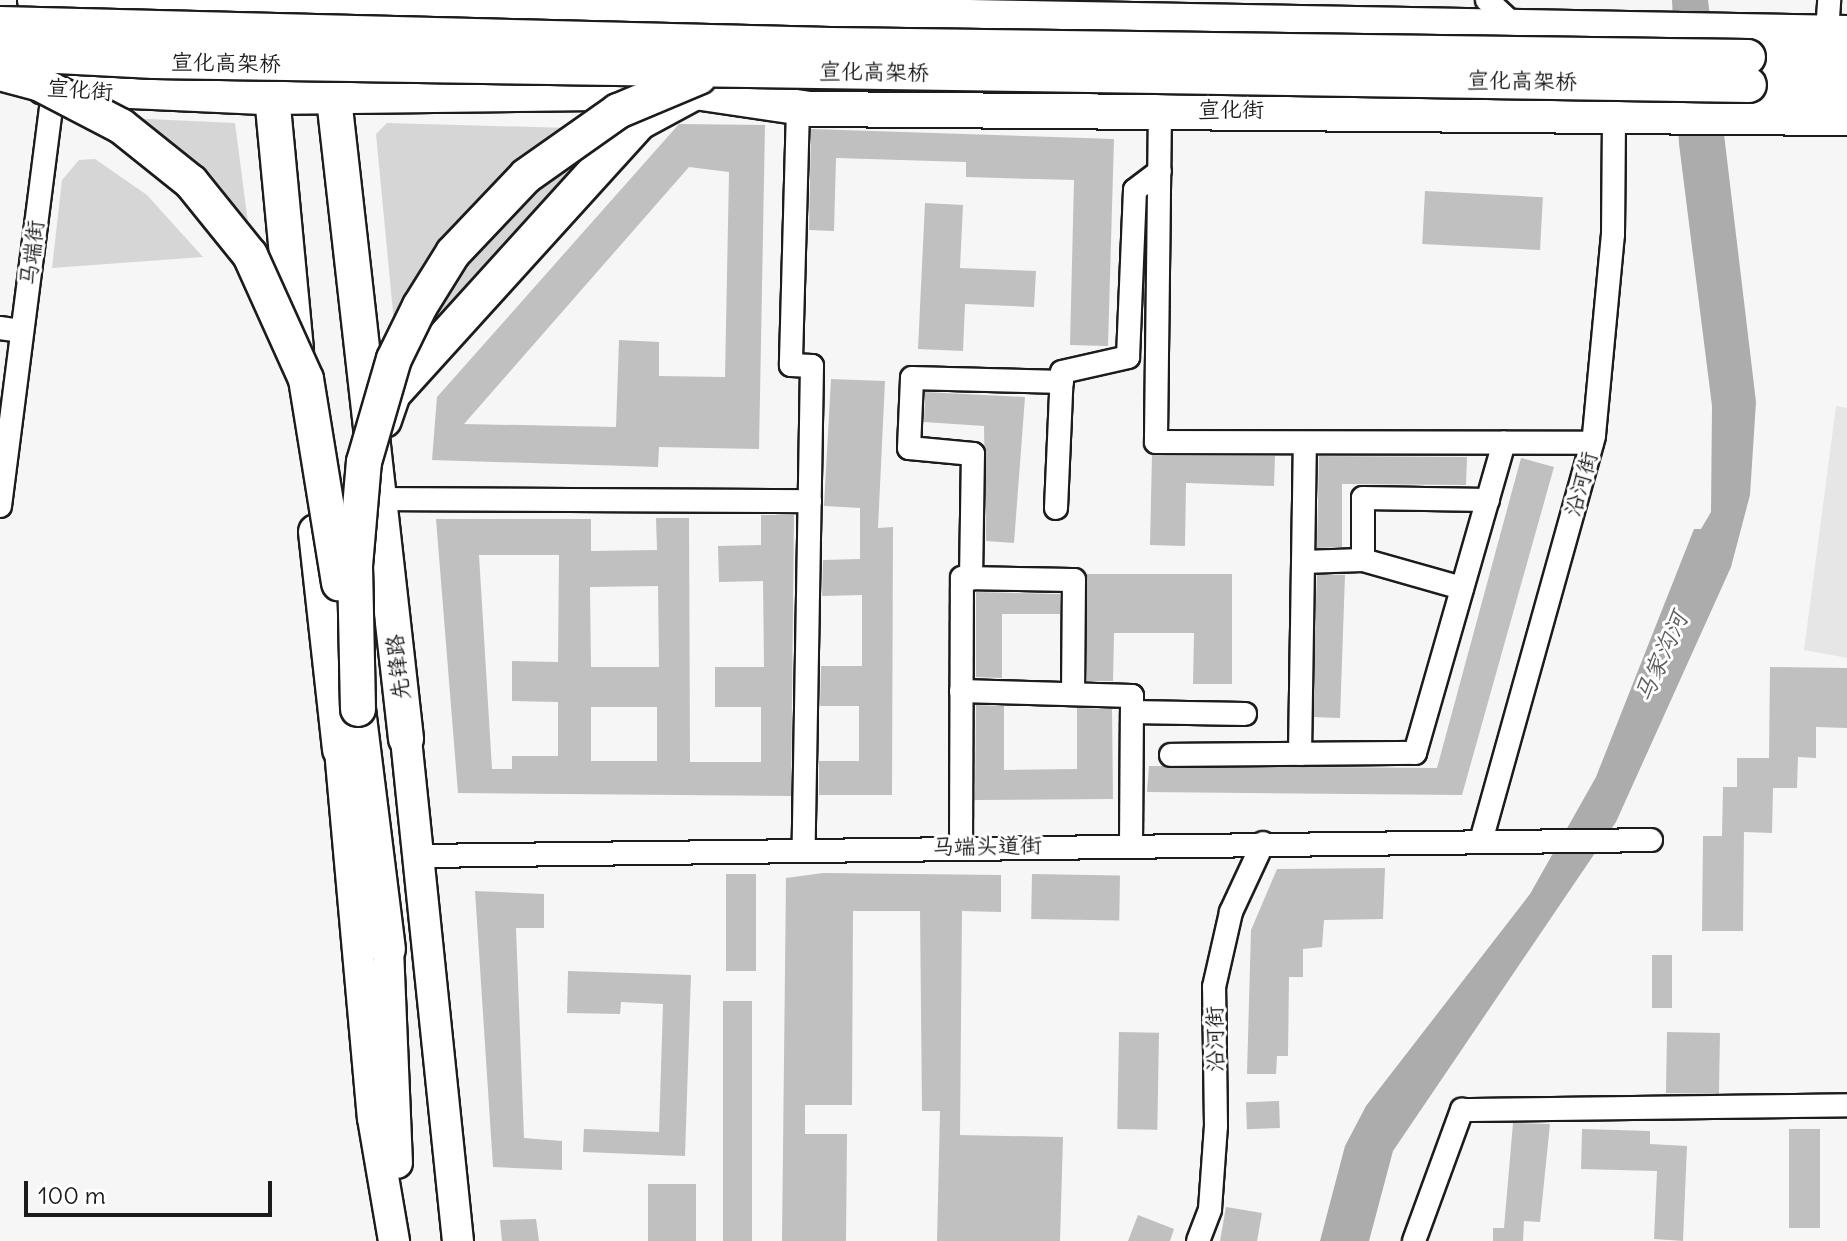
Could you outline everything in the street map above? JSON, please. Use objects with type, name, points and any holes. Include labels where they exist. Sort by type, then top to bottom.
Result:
[{"type":"highway","points":[[55,1],[811,16],[931,6],[1513,24],[1650,24],[1847,89]]},
{"type":"highway","points":[[276,5],[268,97],[340,750]]},
{"type":"highway","name":"先锋路","points":[[333,5],[330,95],[375,446],[406,739]]},
{"type":"highway","name":"宣化高架桥","points":[[0,24],[830,45],[1745,56]]},
{"type":"highway","points":[[1745,56],[1837,31]]},
{"type":"highway","points":[[358,709],[355,566],[364,462],[394,359],[453,253],[526,176],[618,111],[740,64],[830,45]]},
{"type":"highway","name":"宣化高架桥","points":[[0,53],[186,62],[1745,56]]},
{"type":"highway","points":[[0,73],[87,105],[156,152],[219,214],[273,295],[319,438],[388,949]]},
{"type":"highway","name":"宣化街","points":[[0,84],[160,95],[268,97],[695,92],[804,109],[1160,109],[1847,118]]},
{"type":"highway","points":[[375,446],[393,394],[640,122],[695,92]]},
{"type":"main road","name":"先锋路","points":[[406,739],[458,1241]]},
{"type":"main road","points":[[340,750],[373,1118],[394,1241]]},
{"type":"main road","points":[[388,949],[401,1241]]},
{"type":"street","points":[[1487,0],[1513,24]]},
{"type":"street","name":"马端街","points":[[0,506],[11,329],[54,88],[55,1]]},
{"type":"street","points":[[804,109],[791,365],[812,366],[804,847]]},
{"type":"street","points":[[1160,109],[1156,442],[1592,443]]},
{"type":"street","name":"沿河街","points":[[1481,841],[1592,443],[1613,235],[1614,116]]},
{"type":"street","points":[[1056,508],[1062,372],[1128,357],[1135,190],[1160,171]]},
{"type":"street","points":[[971,579],[973,454],[909,448],[912,378],[1062,382]]},
{"type":"street","points":[[1300,754],[1305,443]]},
{"type":"street","points":[[1171,755],[1415,753],[1504,443]]},
{"type":"street","points":[[1363,560],[1363,498],[1488,500]]},
{"type":"street","points":[[381,499],[810,501]]},
{"type":"street","points":[[1303,562],[1363,560],[1462,588]]},
{"type":"street","points":[[961,846],[962,578],[1074,580],[1073,694]]},
{"type":"street","points":[[961,691],[1132,696],[1131,844]]},
{"type":"street","points":[[1132,712],[1245,714]]},
{"type":"street","name":"马端头道街","points":[[420,856],[804,847],[1651,840]]},
{"type":"street","name":"沿河街","points":[[1198,1241],[1210,1209],[1216,1126],[1214,987],[1231,912],[1263,843]]},
{"type":"street","points":[[1414,1241],[1462,1110],[1847,1105]]},
{"type":"shaded area","points":[[127,118],[235,123],[251,246]]},
{"type":"shaded area","points":[[387,123],[605,129],[512,246],[420,340],[395,333],[376,134]]},
{"type":"shaded area","points":[[95,159],[147,195],[203,257],[52,268],[62,180],[79,160]]},
{"type":"shaded area","points":[[1836,406],[1847,408],[1847,658],[1804,650]]},
{"type":"water","name":"马家沟河","points":[[1672,0],[1708,0],[1756,402],[1750,495],[1731,567],[1616,822],[1393,1151],[1369,1241],[1320,1241],[1345,1146],[1366,1106],[1530,894],[1596,777],[1694,529],[1701,529],[1711,512],[1712,406],[1679,144]]},
{"type":"building","points":[[679,124],[765,125],[759,449],[659,447],[658,467],[432,460],[437,397]],"holes":[[[689,167],[729,172],[725,377],[659,376],[659,342],[619,340],[616,427],[464,424]]]},
{"type":"building","points":[[811,129],[1114,139],[1108,346],[1070,345],[1074,180],[966,177],[966,162],[836,158],[834,231],[809,230]]},
{"type":"building","points":[[1425,191],[1543,197],[1540,250],[1422,244]]},
{"type":"building","points":[[925,203],[963,205],[960,268],[1036,271],[1034,307],[965,304],[963,351],[918,349]]},
{"type":"building","points":[[831,379],[885,381],[878,528],[893,527],[892,795],[819,795],[819,761],[859,761],[859,706],[820,706],[821,666],[862,666],[862,595],[822,596],[823,560],[860,559],[860,508],[824,506]]},
{"type":"building","points":[[925,392],[1025,397],[1014,543],[986,541],[984,426],[924,422]]},
{"type":"building","points":[[1152,455],[1275,456],[1274,486],[1186,483],[1185,546],[1150,545]]},
{"type":"building","points":[[1319,456],[1467,457],[1466,485],[1342,484],[1342,547],[1317,548]]},
{"type":"building","points":[[1521,458],[1554,467],[1462,795],[1147,792],[1149,766],[1437,768]]},
{"type":"building","points":[[761,515],[794,515],[791,796],[458,793],[436,519],[591,519],[591,551],[657,550],[656,518],[689,518],[690,762],[761,762],[761,707],[715,707],[715,667],[764,667],[763,581],[719,582],[718,546],[761,545]],"holes":[[[479,555],[559,555],[558,662],[512,661],[512,701],[558,702],[558,756],[512,756],[512,769],[492,769]],[[658,586],[659,667],[591,667],[590,587]],[[591,707],[657,707],[657,761],[591,761]]]},
{"type":"building","points":[[1086,574],[1232,574],[1232,684],[1193,684],[1194,633],[1114,633],[1113,681],[1087,681]]},
{"type":"building","points":[[1317,574],[1345,575],[1340,718],[1312,717]]},
{"type":"building","points":[[976,592],[1060,594],[1060,614],[1002,614],[1002,678],[976,677]]},
{"type":"building","points":[[1770,667],[1847,668],[1847,728],[1816,727],[1816,758],[1798,757],[1797,788],[1773,788],[1772,833],[1744,832],[1743,931],[1702,931],[1703,836],[1722,836],[1723,787],[1737,787],[1737,758],[1769,758]]},
{"type":"building","points":[[976,705],[1004,706],[1004,770],[1077,769],[1077,708],[1112,709],[1113,799],[975,800]]},
{"type":"building","points":[[1385,868],[1383,919],[1324,920],[1322,947],[1303,949],[1303,977],[1289,977],[1288,1056],[1277,1056],[1276,1074],[1247,1074],[1251,930],[1277,869]]},
{"type":"building","points":[[823,873],[1001,875],[1001,912],[962,911],[960,1135],[1063,1137],[1060,1241],[937,1241],[940,1111],[922,1111],[920,911],[853,911],[852,1105],[805,1105],[805,1134],[847,1134],[846,1241],[782,1241],[786,878]]},
{"type":"building","points":[[726,874],[756,874],[756,971],[726,971]]},
{"type":"building","points":[[1032,874],[1120,876],[1119,921],[1031,919]]},
{"type":"building","points":[[475,891],[544,894],[544,928],[516,928],[524,1138],[562,1141],[562,1170],[493,1167]]},
{"type":"building","points":[[1652,955],[1672,955],[1672,1008],[1652,1008]]},
{"type":"building","points":[[568,971],[691,975],[685,1156],[583,1152],[584,1129],[659,1132],[663,1004],[621,1002],[620,1014],[567,1013]]},
{"type":"building","points":[[723,1001],[752,1001],[752,1241],[723,1241]]},
{"type":"building","points":[[1119,1032],[1159,1033],[1157,1130],[1117,1129]]},
{"type":"building","points":[[1667,1032],[1720,1033],[1719,1094],[1666,1093]]},
{"type":"building","points":[[1279,1101],[1280,1128],[1247,1129],[1246,1102]]},
{"type":"building","points":[[1513,1123],[1550,1124],[1540,1222],[1524,1221],[1523,1241],[1493,1241],[1493,1228],[1504,1228]]},
{"type":"building","points":[[1582,1129],[1650,1131],[1650,1144],[1687,1146],[1683,1241],[1654,1239],[1657,1171],[1581,1169]]},
{"type":"building","points":[[1789,1129],[1820,1129],[1820,1228],[1789,1228]]},
{"type":"building","points":[[648,1184],[696,1184],[696,1241],[648,1241]]},
{"type":"building","points":[[1226,1207],[1262,1213],[1257,1241],[1220,1241]]},
{"type":"building","points":[[1138,1215],[1174,1229],[1170,1241],[1128,1241]]},
{"type":"building","points":[[536,1219],[539,1241],[502,1241],[500,1220]]}]
